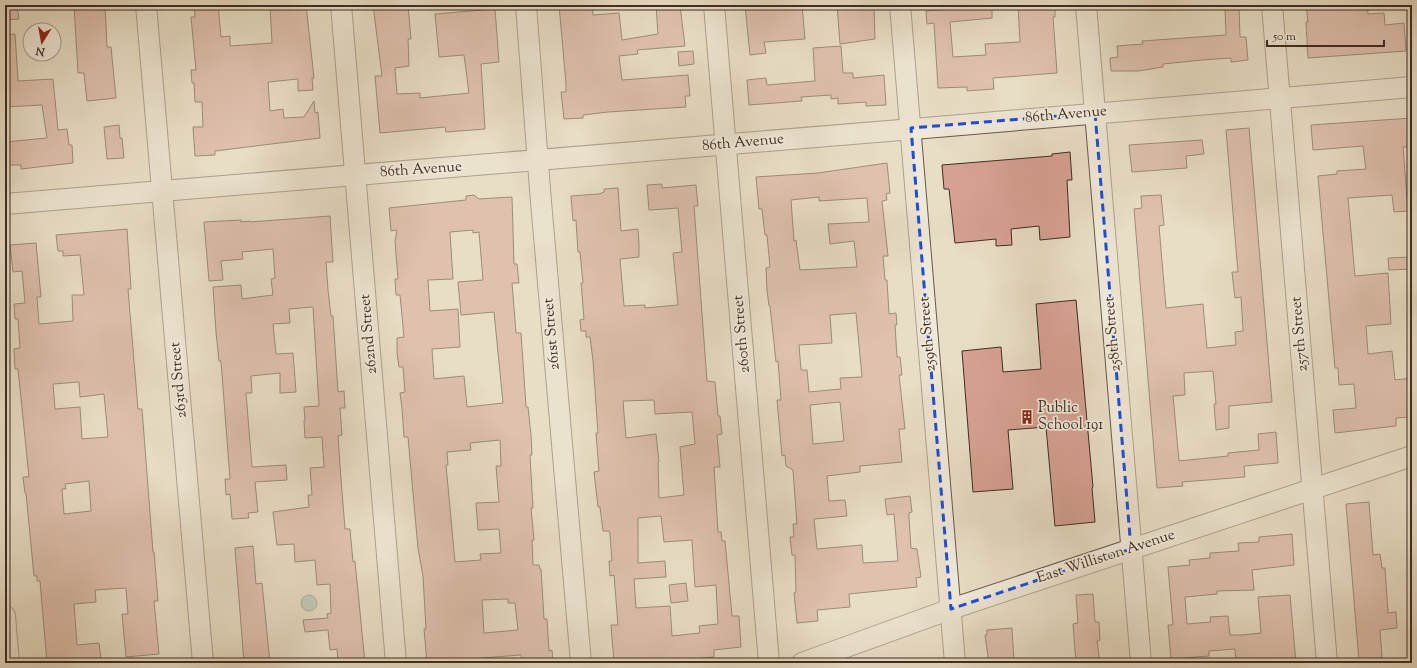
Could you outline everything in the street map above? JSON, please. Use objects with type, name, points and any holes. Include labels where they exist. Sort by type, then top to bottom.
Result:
[{"type":"street","name":"263rd Street","points":[[146,5],[203,663]]},
{"type":"street","name":"262nd Street","points":[[341,5],[396,663]]},
{"type":"street","name":"261st Street","points":[[526,5],[581,663]]},
{"type":"street","name":"260th Street","points":[[714,5],[769,663]]},
{"type":"street","name":"259th Street","points":[[900,5],[955,663]]},
{"type":"street","name":"258th Street","points":[[1086,5],[1141,663]]},
{"type":"street","name":"257th Street","points":[[1272,5],[1327,663]]},
{"type":"street","name":"86th Avenue","points":[[5,204],[355,175],[538,162],[911,128],[1412,87]]},
{"type":"street","name":"East Williston Avenue","points":[[802,663],[951,609],[1412,456]]},
{"type":"street","points":[[5,616],[9,663]]},
{"type":"highlighted area","points":[[1095,113],[1131,549],[951,609],[911,128]]},
{"type":"water","points":[[306,595],[312,595],[317,600],[315,609],[312,611],[306,611],[301,606],[301,600]]},
{"type":"building","points":[[5,5],[17,5],[19,19],[5,20]]},
{"type":"building","points":[[74,5],[105,5],[107,47],[111,47],[116,98],[87,101],[84,73],[78,73]]},
{"type":"building","points":[[194,5],[218,5],[221,37],[230,36],[230,46],[272,43],[270,5],[306,5],[314,78],[312,78],[313,90],[298,91],[298,79],[268,82],[270,111],[283,109],[284,118],[304,117],[314,101],[315,113],[318,112],[320,138],[215,151],[215,155],[195,156],[193,127],[203,127],[202,102],[195,102],[194,83],[192,83],[191,70],[196,70],[191,17],[195,17]]},
{"type":"building","points":[[373,5],[408,5],[411,39],[408,39],[409,66],[395,68],[397,94],[420,93],[420,98],[469,93],[464,55],[439,57],[435,14],[495,9],[499,62],[481,64],[485,129],[446,132],[445,127],[380,133],[375,76],[382,76]]},
{"type":"building","points":[[559,5],[592,5],[593,15],[619,13],[622,40],[658,34],[656,5],[680,5],[685,46],[637,50],[638,54],[619,56],[622,80],[688,75],[690,96],[685,96],[686,107],[608,112],[583,115],[583,118],[564,119],[561,92],[566,92],[566,84]]},
{"type":"building","points":[[745,5],[802,5],[805,39],[764,42],[766,53],[750,55]]},
{"type":"building","points":[[837,5],[874,5],[875,39],[840,44]]},
{"type":"building","points":[[977,5],[992,5],[992,18],[950,22],[953,57],[986,55],[985,44],[1020,42],[1018,5],[1055,5],[1055,17],[1053,17],[1057,73],[993,78],[994,89],[967,91],[967,87],[938,88],[934,23],[927,24],[926,11],[978,7]]},
{"type":"building","points":[[1306,5],[1367,5],[1368,14],[1384,13],[1385,25],[1404,23],[1406,51],[1308,58],[1306,22],[1308,22]]},
{"type":"building","points":[[1225,7],[1239,7],[1240,37],[1246,37],[1248,60],[1231,62],[1231,58],[1202,60],[1163,64],[1163,67],[1138,71],[1111,71],[1110,58],[1118,57],[1117,46],[1143,44],[1142,41],[1226,35]]},
{"type":"building","points":[[15,34],[18,81],[53,79],[58,130],[67,129],[69,145],[72,145],[73,163],[21,169],[21,165],[5,165],[5,142],[47,138],[42,105],[5,107],[5,35]]},
{"type":"building","points":[[841,46],[843,73],[853,73],[853,78],[884,75],[886,105],[866,106],[866,102],[838,104],[838,98],[831,99],[831,95],[801,97],[802,101],[749,105],[747,80],[766,78],[767,85],[815,81],[813,48]]},
{"type":"building","points":[[693,51],[694,64],[679,66],[678,52]]},
{"type":"building","points":[[1412,118],[1412,147],[1403,147],[1408,211],[1394,212],[1392,195],[1348,198],[1355,276],[1388,273],[1391,324],[1366,326],[1368,354],[1392,351],[1395,380],[1412,378],[1412,417],[1396,418],[1396,426],[1335,433],[1333,410],[1356,408],[1354,384],[1339,385],[1338,368],[1335,368],[1318,176],[1337,174],[1337,171],[1366,169],[1363,146],[1313,150],[1311,125]]},
{"type":"building","points":[[119,125],[124,158],[107,159],[104,127]]},
{"type":"building","points":[[1249,128],[1272,402],[1229,406],[1229,428],[1216,430],[1214,404],[1216,404],[1213,371],[1184,373],[1185,395],[1173,396],[1179,461],[1228,456],[1228,453],[1259,450],[1258,434],[1276,432],[1278,463],[1244,466],[1245,477],[1182,482],[1183,486],[1157,488],[1134,209],[1142,208],[1141,196],[1161,195],[1164,225],[1159,226],[1166,308],[1203,304],[1207,348],[1236,345],[1235,332],[1243,331],[1243,329],[1241,297],[1235,298],[1232,272],[1238,272],[1226,130]]},
{"type":"building","points":[[1202,140],[1204,154],[1186,156],[1187,168],[1132,172],[1129,145]]},
{"type":"building","points":[[1070,152],[1072,180],[1067,180],[1070,237],[1040,240],[1039,226],[1011,229],[1012,245],[996,246],[996,239],[955,243],[949,189],[944,189],[942,165],[1052,156],[1052,154]]},
{"type":"building","points":[[887,163],[890,193],[886,194],[887,200],[882,201],[888,256],[883,256],[885,280],[887,280],[889,314],[896,313],[897,325],[895,325],[897,357],[900,357],[902,375],[899,375],[905,429],[899,429],[902,462],[860,466],[860,472],[827,476],[829,501],[845,500],[847,516],[814,519],[817,549],[862,545],[863,563],[898,561],[894,514],[887,515],[885,499],[910,496],[912,512],[909,513],[911,548],[917,549],[921,577],[916,578],[917,587],[849,594],[850,607],[817,610],[818,621],[797,623],[794,593],[796,592],[795,555],[792,555],[790,537],[794,537],[793,524],[797,524],[793,470],[786,466],[785,455],[782,456],[777,400],[781,400],[778,361],[776,362],[767,290],[766,268],[770,267],[767,235],[765,235],[762,209],[759,209],[756,177],[818,173]],"holes":[[[819,197],[819,201],[867,198],[869,222],[828,224],[830,244],[854,241],[857,267],[800,270],[796,240],[794,241],[791,200]],[[856,313],[862,377],[840,378],[841,389],[809,392],[807,370],[801,370],[799,345],[832,343],[830,315]],[[840,402],[844,441],[813,444],[810,405]]]},
{"type":"building","points":[[662,184],[662,188],[696,185],[698,206],[694,206],[707,381],[715,382],[718,416],[720,416],[722,434],[717,435],[720,467],[714,467],[718,532],[721,532],[722,541],[725,541],[732,616],[739,616],[741,647],[714,650],[714,657],[684,660],[684,663],[614,663],[611,625],[618,625],[614,575],[610,576],[609,561],[612,561],[610,534],[609,531],[603,531],[600,507],[598,507],[594,472],[599,471],[593,361],[590,337],[586,337],[586,331],[581,331],[580,320],[584,319],[581,283],[583,283],[580,252],[578,252],[576,220],[573,221],[571,196],[599,194],[604,192],[604,189],[618,188],[621,231],[638,229],[639,257],[620,259],[624,306],[645,305],[645,308],[678,305],[673,253],[682,252],[678,208],[649,210],[647,185]],"holes":[[[654,400],[655,414],[692,412],[695,444],[680,447],[684,495],[659,498],[659,462],[656,434],[626,438],[623,401]],[[661,516],[664,542],[692,540],[695,587],[716,585],[718,624],[699,626],[700,633],[672,636],[670,606],[636,608],[634,579],[666,577],[665,561],[638,563],[638,518]]]},
{"type":"building","points":[[474,195],[479,199],[512,197],[514,264],[517,264],[519,283],[512,283],[516,333],[521,333],[526,407],[528,407],[531,435],[532,455],[530,455],[533,508],[531,508],[534,540],[532,540],[533,565],[539,565],[541,569],[544,619],[547,619],[549,651],[552,650],[553,663],[522,663],[521,655],[468,659],[468,663],[427,663],[424,629],[426,629],[423,576],[418,548],[408,437],[404,437],[400,393],[405,392],[403,367],[399,367],[397,353],[397,338],[404,337],[400,295],[396,295],[395,279],[398,279],[395,241],[397,230],[391,231],[389,208],[466,200],[466,196]],"holes":[[[473,230],[473,233],[479,232],[483,280],[458,282],[461,315],[494,312],[503,403],[467,407],[464,376],[434,379],[432,349],[460,347],[458,309],[430,311],[428,280],[453,279],[450,232]],[[500,440],[501,466],[496,466],[499,502],[476,503],[478,530],[499,529],[501,553],[480,554],[481,560],[455,562],[446,465],[448,465],[447,452],[471,450],[470,443]],[[508,599],[508,603],[515,603],[518,630],[484,633],[482,600]]]},
{"type":"building","points":[[330,216],[333,262],[326,262],[328,290],[331,316],[333,316],[338,392],[344,391],[345,408],[340,408],[342,435],[338,436],[340,466],[345,529],[350,529],[353,562],[355,561],[365,663],[338,663],[337,649],[330,650],[328,630],[305,632],[303,620],[328,618],[327,614],[331,613],[330,584],[317,585],[315,560],[295,562],[294,544],[277,545],[273,512],[309,507],[308,495],[312,495],[310,468],[324,467],[322,437],[305,438],[304,407],[319,406],[313,307],[289,309],[290,323],[273,324],[276,354],[293,353],[296,392],[280,393],[280,373],[251,376],[252,393],[246,393],[252,467],[286,465],[287,480],[255,482],[258,512],[248,513],[249,518],[232,519],[230,494],[226,495],[225,479],[230,479],[221,361],[219,361],[213,287],[241,285],[242,299],[273,295],[271,279],[275,278],[273,249],[242,252],[243,259],[221,261],[223,280],[209,281],[204,222],[241,220],[241,222],[250,222]]},
{"type":"building","points":[[127,229],[131,289],[128,289],[138,409],[142,409],[158,601],[154,601],[159,654],[126,657],[122,614],[128,614],[126,588],[95,590],[96,602],[74,604],[77,645],[99,643],[101,659],[71,663],[47,663],[40,581],[37,581],[37,576],[34,576],[26,493],[23,477],[29,477],[18,369],[15,369],[14,349],[20,348],[18,319],[15,319],[14,304],[25,303],[22,271],[13,272],[10,245],[36,243],[41,297],[37,297],[39,324],[73,321],[72,295],[84,295],[80,255],[63,256],[63,251],[58,251],[56,235]],"holes":[[[79,382],[80,397],[104,394],[108,437],[82,439],[80,407],[55,409],[53,384]],[[89,481],[91,511],[64,514],[62,489],[66,489],[65,484]]]},
{"type":"building","points":[[1412,257],[1412,269],[1389,270],[1388,258]]},
{"type":"building","name":"Public School 191","points":[[1076,300],[1095,522],[1055,526],[1046,427],[1008,430],[1013,489],[973,492],[962,351],[1001,347],[1003,372],[1041,369],[1036,304]]},
{"type":"building","points":[[1369,502],[1373,555],[1380,554],[1382,568],[1385,568],[1388,613],[1396,612],[1397,628],[1380,630],[1382,658],[1359,660],[1346,504]]},
{"type":"building","points":[[1292,534],[1294,565],[1252,570],[1254,590],[1217,591],[1217,594],[1185,597],[1187,624],[1211,622],[1210,617],[1228,616],[1230,635],[1242,635],[1261,633],[1258,597],[1290,595],[1296,663],[1236,663],[1235,649],[1209,651],[1209,656],[1171,659],[1168,625],[1173,625],[1168,567],[1190,565],[1189,560],[1210,558],[1210,553],[1239,551],[1238,543],[1259,542],[1259,537]]},
{"type":"building","points":[[253,546],[256,584],[262,583],[270,663],[244,663],[235,548]]},
{"type":"building","points":[[686,583],[688,601],[671,603],[669,585]]},
{"type":"building","points":[[1093,594],[1095,622],[1099,622],[1100,640],[1097,641],[1100,663],[1076,663],[1073,624],[1078,623],[1076,595]]},
{"type":"building","points":[[1012,628],[1014,663],[989,663],[985,635],[987,635],[987,630]]},
{"type":"place","name":"Public School 191","points":[[1027,417]]}]
